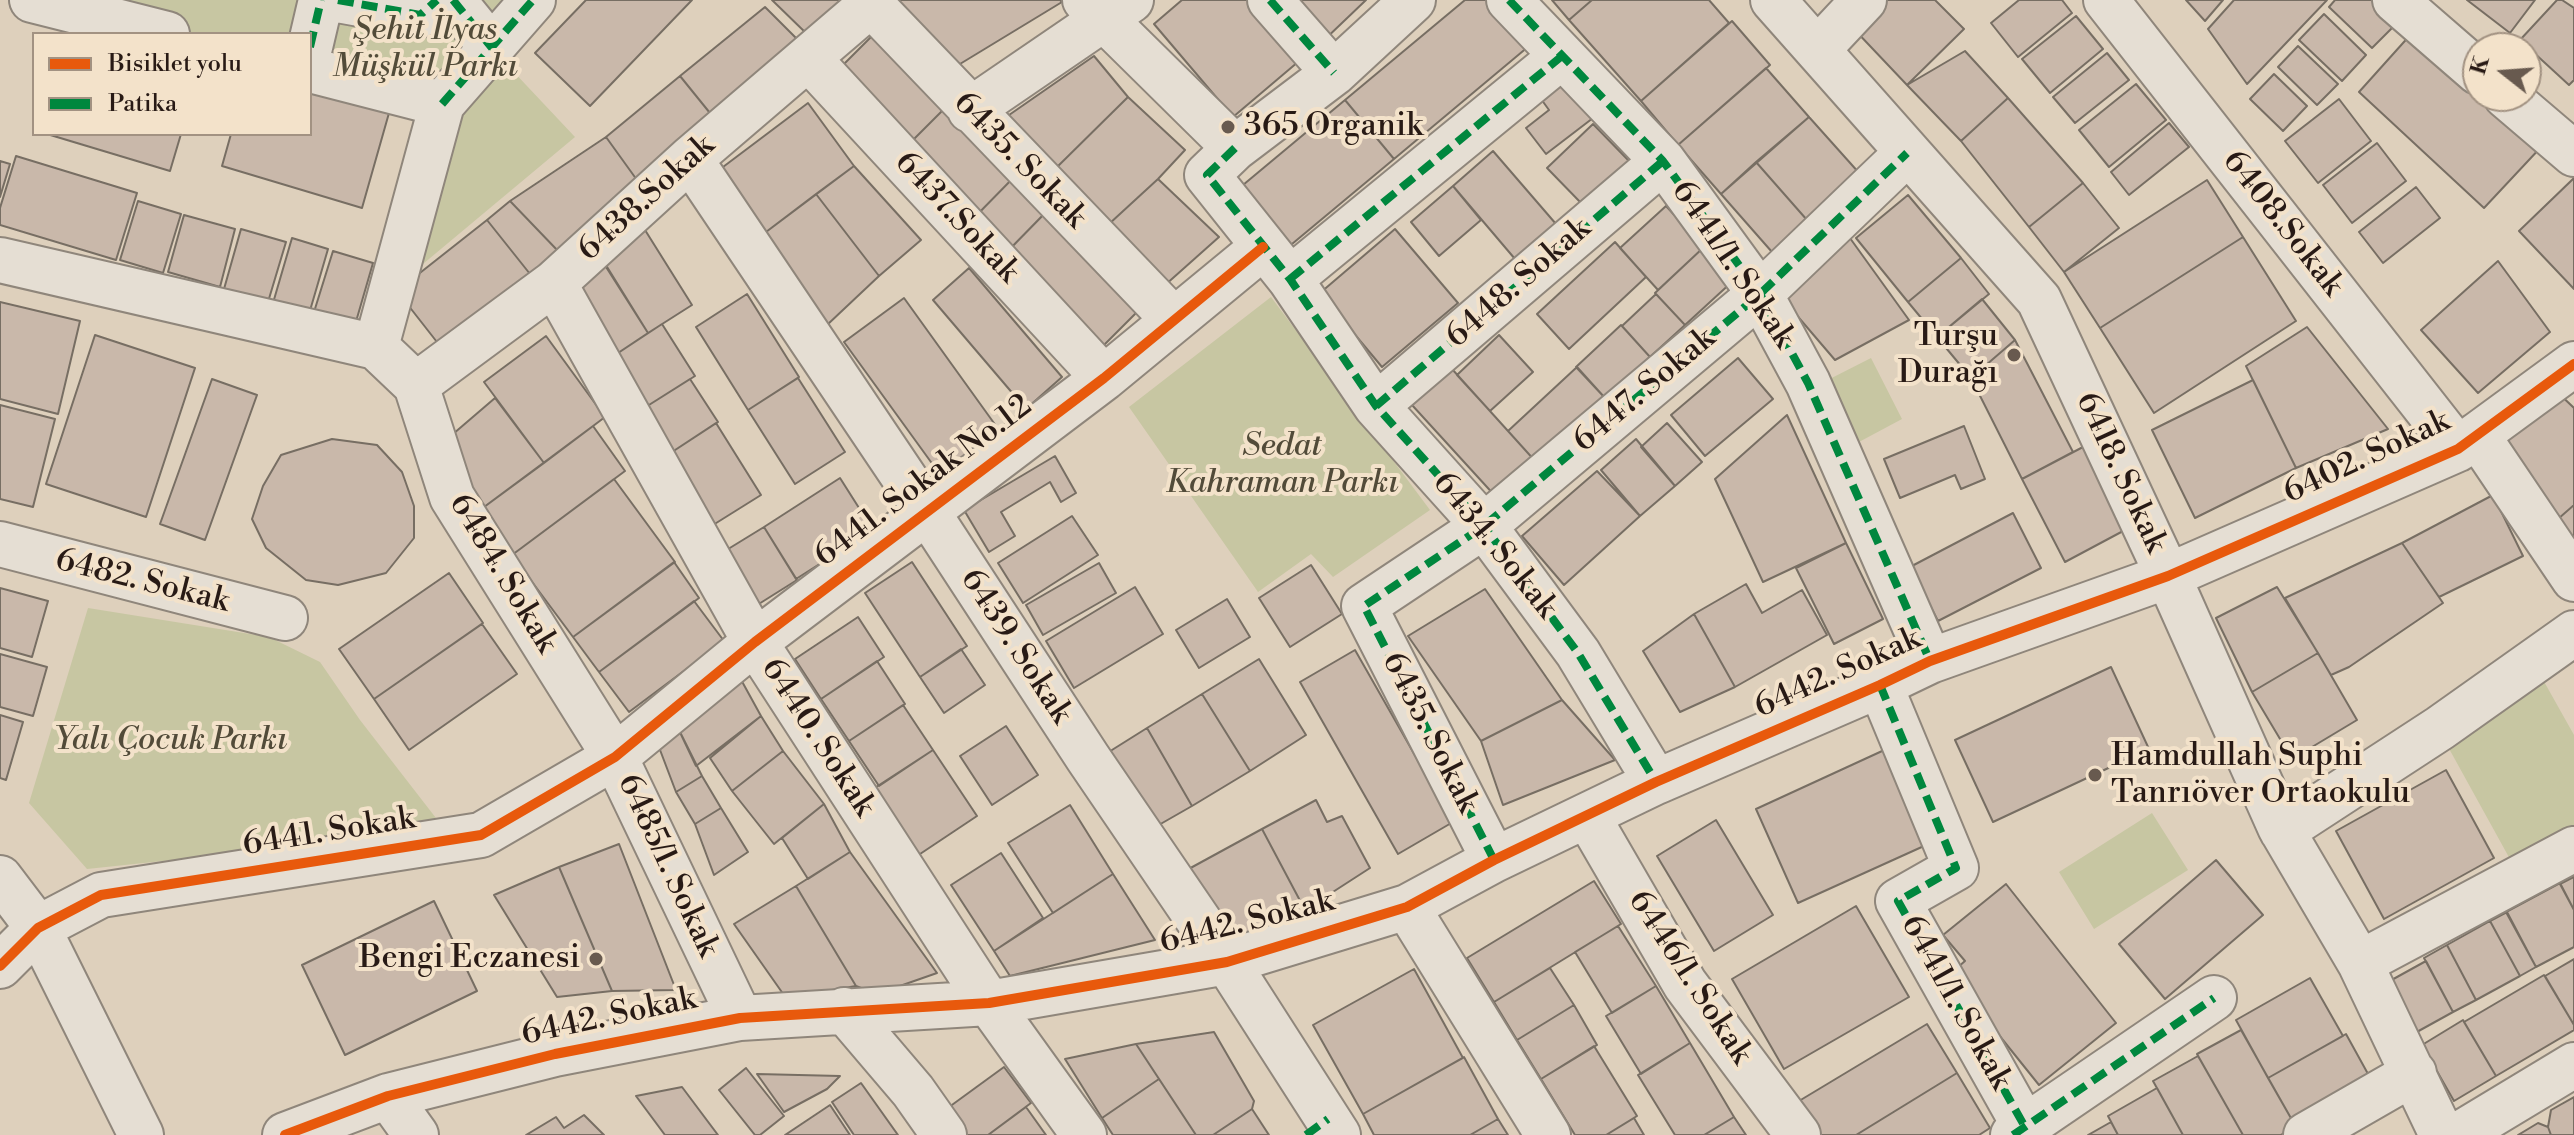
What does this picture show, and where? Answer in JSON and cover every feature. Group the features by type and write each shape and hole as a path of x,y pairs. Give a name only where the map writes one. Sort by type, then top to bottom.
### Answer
{"street":[{"path":"32,0 159,32"},
{"path":"312,38 321,0"},
{"path":"338,0 420,15 437,0"},
{"path":"453,0 492,48"},
{"path":"0,260 376,347 442,104 533,0"},
{"path":"1270,0 1334,73"},
{"path":"970,110 1107,6 1235,148 1334,73 1413,0"},
{"name":"6441/1. Sokak","path":"1509,0 1663,161 1760,294 1808,383 1930,661"},
{"name":"6418. Sokak","path":"1773,0 1819,48 1907,153 2039,300 2168,576 2282,831 2360,963 2442,1135"},
{"path":"1819,48 1864,0"},
{"name":"6408.Sokak","path":"2106,0 2468,442 2574,579"},
{"path":"2395,0 2462,58"},
{"name":"6438.Sokak","path":"416,385 554,283 869,2"},
{"name":"6435. Sokak","path":"869,2 1174,320"},
{"name":"6441. Sokak No.12","path":"615,757 755,642 1104,378 1174,320 1277,263 1562,56"},
{"name":"6437.Sokak","path":"808,58 1104,378"},
{"path":"312,71 442,104"},
{"path":"2527,112 2571,146"},
{"name":"6434. Sokak","path":"1235,148 1207,175 1277,263 1376,406 1484,526 1578,653 1656,782"},
{"name":"6447. Sokak","path":"1364,606 1484,526 1760,294 1907,153"},
{"name":"6439. Sokak","path":"690,159 1227,962 1324,1130"},
{"name":"6448. Sokak","path":"1376,406 1663,161"},
{"name":"6440. Sokak","path":"554,283 755,642 989,1003 1084,1135"},
{"name":"6484. Sokak","path":"376,347 416,385 452,497 615,757"},
{"name":"6402. Sokak","path":"2168,576 2468,442 2574,364"},
{"name":"6482. Sokak","path":"0,544 285,618"},
{"name":"6442. Sokak","path":"285,1135 388,1096 555,1054 740,1018 989,1003 1227,962 1407,907 1494,860 1656,782 1930,661 2168,576"},
{"name":"6435. Sokak","path":"1364,606 1494,860"},
{"path":"2282,831 2453,719 2574,633"},
{"name":"6441/1. Sokak","path":"1880,685 1956,868 1898,901 2019,1131"},
{"name":"6441. Sokak","path":"0,966 38,928 101,895 481,835 615,757"},
{"name":"6485/1. Sokak","path":"615,757 740,1018"},
{"name":"6446/1. Sokak","path":"1588,817 1685,984 1798,1135"},
{"path":"2360,963 2574,849"},
{"path":"0,878 38,928 141,1135"},
{"path":"1407,907 1548,1135"},
{"path":"2019,1131 2214,998"},
{"path":"844,1010 913,1091 944,1135"},
{"path":"2458,1135 2574,1065"},
{"path":"2306,1135 2414,1073"},
{"path":"388,1096 416,1135"}],"green space":[{"name":"Şehit İlyas Müşkül Parkı","path":"32,0 533,0 442,104 312,71 312,32 159,32"},
{"path":"495,52 575,137 405,279 449,106"},
{"name":"Sedat Kahraman Parkı","path":"1271,297 1430,510 1333,577 1311,554 1258,592 1129,407"},
{"path":"1871,358 1902,419 1844,450 1812,388"},
{"name":"Yalı Çocuk Parkı","path":"88,608 269,637 320,662 360,720 446,831 87,869 29,803"},
{"path":"2542,678 2574,735 2574,844 2516,870 2447,745"},
{"path":"2152,813 2188,870 2094,929 2059,872"}],"building":[{"path":"586,0 692,0 590,106 535,53"},
{"path":"772,0 843,0 808,35"},
{"path":"888,0 1060,0 1062,2 955,67"},
{"path":"1182,0 1257,0 1305,56 1233,117 1154,24"},
{"path":"1284,0 1366,0 1320,44"},
{"path":"1465,0 1491,0 1529,46 1394,159 1345,100"},
{"path":"1552,0 1592,0 1569,20"},
{"path":"1592,0 1709,0 1729,23 1641,101 1569,20"},
{"path":"1879,0 1935,0 1964,29 1907,85 1852,27"},
{"path":"2019,0 2062,0 2072,13 2018,57 1991,23"},
{"path":"2186,0 2223,0 2205,21"},
{"path":"2234,0 2327,0 2247,84 2208,29"},
{"path":"2335,0 2372,0 2399,21 2372,48 2329,7"},
{"path":"2467,0 2535,0 2509,32"},
{"path":"2557,0 2574,8 2574,80 2569,85 2542,60 2542,32 2527,32"},
{"path":"765,7 804,46 714,118 680,76"},
{"path":"2324,14 2366,55 2342,81 2299,40"},
{"path":"2076,16 2103,49 2050,93 2022,59"},
{"path":"1732,21 1770,65 1678,145 1641,101"},
{"path":"2412,33 2462,76 2462,112 2503,112 2542,146 2484,208 2359,92"},
{"path":"874,34 946,107 909,144 837,71"},
{"path":"2298,46 2338,84 2317,105 2278,67"},
{"path":"1965,51 2008,98 1961,141 1907,85"},
{"path":"2107,53 2129,80 2075,123 2053,97"},
{"path":"1094,56 1128,97 1052,172 999,122"},
{"path":"1766,68 1809,117 1721,194 1678,145"},
{"path":"2274,74 2307,106 2283,131 2250,99"},
{"path":"1559,75 1593,118 1546,154 1526,128 1549,110 1536,92"},
{"path":"680,76 714,118 642,187 606,137"},
{"path":"2136,84 2166,120 2109,167 2079,130"},
{"path":"312,91 389,113 362,208 222,166 230,136 312,136"},
{"path":"1128,97 1185,150 1109,224 1052,172"},
{"path":"2008,98 2083,183 2029,227 1961,141"},
{"path":"2339,99 2371,141 2318,183 2285,141"},
{"path":"1345,100 1394,159 1286,249 1237,190"},
{"path":"808,103 854,166 766,232 719,170"},
{"path":"949,104 1018,173 969,223 909,144"},
{"path":"1809,117 1860,174 1807,220 1756,162"},
{"path":"2169,123 2189,147 2129,195 2111,172"},
{"path":"1593,124 1629,161 1583,205 1547,168"},
{"path":"54,136 180,136 170,171"},
{"path":"606,137 642,187 559,252 510,201"},
{"path":"2377,143 2406,181 2352,223 2323,185"},
{"path":"1493,151 1556,224 1515,259 1453,186"},
{"path":"16,156 137,193 116,260 0,225 0,208"},
{"path":"0,161 10,164 0,197"},
{"path":"1756,162 1807,220 1772,252 1721,194"},
{"path":"854,166 921,240 879,276 816,194"},
{"path":"1018,173 1051,207 1003,256 969,223"},
{"path":"2574,178 2574,289 2519,231"},
{"path":"1158,179 1219,237 1164,286 1109,224"},
{"path":"2207,180 2243,237 2100,328 2064,272"},
{"path":"2083,183 2119,228 2064,272 2029,227"},
{"path":"1453,186 1481,220 1439,256 1411,222"},
{"path":"2416,187 2440,218 2383,263 2359,232"},
{"path":"816,194 879,276 827,325 766,232"},
{"path":"1908,195 1961,258 1908,302 1856,238"},
{"path":"138,201 181,214 163,273 120,260"},
{"path":"510,201 559,252 534,279 487,220"},
{"path":"1666,206 1704,247 1658,290 1620,248"},
{"path":"1045,213 1141,308 1098,351 1003,256"},
{"path":"184,215 235,229 220,287 168,272"},
{"path":"487,220 534,279 444,351 397,291"},
{"path":"1842,227 1909,320 1835,360 1776,291"},
{"path":"241,229 286,242 268,302 224,289"},
{"path":"1395,229 1458,303 1382,367 1320,293"},
{"path":"645,230 692,305 648,333 601,259"},
{"path":"2243,237 2296,321 2154,413 2100,328"},
{"path":"292,238 328,249 309,314 273,303"},
{"path":"1615,242 1646,277 1569,349 1537,314"},
{"path":"1704,247 1734,280 1685,325 1655,293"},
{"path":"333,251 373,263 355,325 314,312"},
{"path":"1961,258 1989,294 1937,337 1908,302"},
{"path":"2498,261 2550,332 2478,393 2421,330"},
{"path":"604,262 648,333 609,359 564,288"},
{"path":"969,268 1062,377 1026,409 933,300"},
{"path":"747,294 799,377 748,410 696,327"},
{"path":"1656,294 1685,325 1650,357 1622,326"},
{"path":"904,298 1004,437 944,480 844,342"},
{"path":"1982,299 2015,340 1971,378 1937,337"},
{"path":"0,302 80,321 58,414 0,399"},
{"path":"662,324 695,376 641,410 609,359"},
{"path":"1621,325 1650,357 1605,398 1576,367"},
{"path":"2307,327 2388,429 2296,468 2246,366"},
{"path":"95,335 195,368 146,517 46,484"},
{"path":"1499,335 1533,372 1490,411 1457,375"},
{"path":"546,336 605,417 544,463 484,382"},
{"path":"2015,340 2073,452 2022,479 1971,378"},
{"path":"1738,358 1773,399 1705,456 1671,415"},
{"path":"1577,367 1605,398 1536,462 1508,431"},
{"path":"1452,369 1536,462 1497,498 1412,405"},
{"path":"798,378 845,452 795,484 748,410"},
{"path":"212,379 257,395 205,540 160,524"},
{"path":"690,379 718,422 669,454 641,410"},
{"path":"2253,380 2296,468 2195,518 2152,430"},
{"path":"2554,389 2574,408 2574,505 2558,519 2500,444"},
{"path":"495,398 544,463 480,510 446,440"},
{"path":"0,405 55,419 33,507 0,499"},
{"path":"1787,415 1846,543 1763,582 1715,479"},
{"path":"716,423 761,495 713,525 669,454"},
{"path":"1667,423 1702,462 1675,486 1641,447"},
{"path":"593,426 625,471 512,555 480,510"},
{"path":"1964,426 1985,479 1961,489 1955,475 1900,498 1884,459"},
{"path":"332,439 377,445 402,472 414,506 414,538 386,573 338,585 306,580 266,548 252,519 263,486 281,455"},
{"path":"1636,439 1675,486 1640,516 1601,470"},
{"path":"2083,447 2125,530 2065,562 2022,479"},
{"path":"1055,456 1076,493 1061,502 1050,482 1001,512 1015,536 989,552 964,510"},
{"path":"1597,471 1640,516 1564,585 1522,536"},
{"path":"840,478 873,530 796,579 764,527"},
{"path":"614,479 675,562 573,637 512,555"},
{"path":"2493,495 2523,556 2439,597 2402,543"},
{"path":"2574,505 2574,541 2558,519"},
{"path":"2013,513 2041,568 1938,621 1910,567"},
{"path":"1072,516 1098,555 1023,603 998,563"},
{"path":"764,527 797,580 754,607 720,554"},
{"path":"1846,543 1883,619 1834,644 1796,568"},
{"path":"2402,543 2443,603 2349,667 2331,675 2285,598"},
{"path":"674,562 699,598 599,672 573,637"},
{"path":"912,562 967,646 920,677 865,593"},
{"path":"1099,563 1116,593 1043,635 1026,605"},
{"path":"1311,565 1342,614 1290,647 1259,598"},
{"path":"449,573 483,623 374,699 339,649"},
{"path":"1746,584 1762,613 1802,590 1827,635 1735,687 1694,614"},
{"path":"1135,587 1163,634 1074,688 1046,641"},
{"path":"2277,587 2318,653 2252,692 2216,618"},
{"path":"0,588 48,601 32,657 0,648"},
{"path":"1485,589 1562,700 1481,741 1408,636"},
{"path":"1227,599 1250,637 1199,668 1176,630"},
{"path":"694,601 724,641 629,712 599,672"},
{"path":"1694,614 1735,687 1680,712 1643,651"},
{"path":"858,617 884,657 821,699 795,659"},
{"path":"482,624 517,674 409,750 374,699"},
{"path":"961,649 985,685 944,713 920,677"},
{"path":"1355,650 1453,822 1398,854 1300,682"},
{"path":"2318,653 2357,720 2292,759 2252,692"},
{"path":"0,654 47,667 33,716 0,707"},
{"path":"1259,659 1306,735 1250,771 1202,694"},
{"path":"877,661 905,704 849,741 821,699"},
{"path":"2111,667 2149,749 1993,822 1955,740"},
{"path":"739,676 761,716 696,766 677,726"},
{"path":"1202,694 1250,771 1192,806 1147,728"},
{"path":"1562,700 1615,760 1503,805 1481,741"},
{"path":"903,705 933,750 879,786 849,741"},
{"path":"0,715 23,722 6,780 0,778"},
{"path":"761,716 783,751 732,791 710,758"},
{"path":"677,726 702,776 676,792 657,742"},
{"path":"1006,726 1038,775 992,805 960,756"},
{"path":"1147,728 1192,806 1143,834 1096,760"},
{"path":"1893,746 1935,841 1798,903 1756,809"},
{"path":"933,750 977,816 914,858 870,791"},
{"path":"783,751 824,804 774,844 732,791"},
{"path":"2446,770 2494,858 2384,919 2336,831"},
{"path":"702,776 721,808 695,824 676,792"},
{"path":"1316,800 1327,822 1342,816 1370,868 1305,910 1262,829"},
{"path":"824,804 850,852 808,879 782,838"},
{"path":"1070,805 1113,874 1053,913 1008,843"},
{"path":"721,808 748,852 714,875 695,824"},
{"path":"1716,820 1773,915 1714,951 1657,856"},
{"path":"1262,829 1305,910 1230,946 1185,871"},
{"path":"619,844 676,990 612,991 559,867"},
{"path":"850,852 937,973 877,994 856,986 796,886"},
{"path":"1001,853 1043,918 994,951 951,885"},
{"name":"Hamdullah Suphi Tanrıöver Ortaokulu","path":"2216,860 2263,915 2165,999 2119,944"},
{"path":"559,867 612,991 557,997 494,895"},
{"path":"1113,874 1155,940 1010,976 994,951"},
{"path":"2574,877 2574,910 2560,884"},
{"path":"1594,881 1621,924 1494,1002 1467,958"},
{"path":"2560,883 2574,910 2574,947 2536,967 2506,912"},
{"path":"2006,884 2116,1023 2039,1085 1950,974 1965,961 1943,935"},
{"path":"796,886 856,986 786,998 734,924"},
{"path":"434,901 477,991 345,1055 302,965"},
{"path":"1856,906 1909,997 1784,1069 1732,979"},
{"path":"2507,912 2536,967 2520,976 2490,921"},
{"path":"2490,921 2520,976 2476,1000 2447,945"},
{"path":"1618,926 1656,986 1612,1013 1575,952"},
{"path":"2447,945 2476,1000 2453,1012 2424,958"},
{"path":"2574,959 2574,1025 2545,976"},
{"path":"2426,961 2453,1012 2415,1033 2388,982"},
{"path":"1550,968 1574,1005 1517,1040 1494,1002"},
{"path":"1414,969 1463,1058 1363,1114 1313,1025"},
{"path":"2544,975 2574,1030 2496,1076 2464,1022"},
{"path":"2310,978 2343,1036 2268,1078 2236,1020"},
{"path":"1656,986 1690,1043 1641,1074 1606,1016"},
{"path":"1574,1005 1597,1045 1541,1079 1517,1040"},
{"path":"2463,1020 2496,1076 2454,1101 2422,1045"},
{"path":"1927,1024 1957,1073 1856,1135 1819,1135 1799,1101"},
{"path":"2241,1030 2296,1127 2281,1135 2243,1135 2197,1054"},
{"path":"1214,1032 1254,1101 1252,1109 1213,1135 1196,1135 1136,1044"},
{"path":"2346,1034 2373,1083 2296,1127 2268,1078"},
{"path":"1690,1043 1734,1117 1704,1135 1675,1135 1638,1075"},
{"path":"1136,1044 1159,1079 1102,1118 1065,1059"},
{"path":"1594,1046 1637,1116 1606,1135 1575,1135 1541,1079"},
{"path":"2198,1056 2243,1135 2183,1135 2153,1081"},
{"path":"1464,1057 1498,1119 1470,1135 1374,1135 1363,1114"},
{"path":"1004,1067 1031,1103 988,1135 963,1135 945,1110"},
{"path":"746,1068 784,1116 760,1135 755,1135 719,1090"},
{"path":"1957,1073 1990,1128 1979,1135 1856,1135"},
{"path":"757,1074 840,1076 827,1089 784,1112"},
{"path":"1159,1079 1196,1135 1113,1135 1102,1118"},
{"path":"861,1083 898,1135 854,1135 832,1102"},
{"path":"682,1087 718,1135 665,1135 636,1096"},
{"path":"2157,1088 2183,1135 2118,1135 2108,1116"},
{"path":"2574,1097 2574,1135 2551,1135 2548,1127 2551,1110"},
{"path":"830,1105 850,1135 785,1135"},
{"path":"1026,1107 1046,1135 988,1135"},
{"path":"1252,1109 1269,1135 1213,1135"},
{"path":"584,1115 604,1135 526,1135 556,1117 564,1128"},
{"path":"1734,1117 1746,1135 1704,1135"},
{"path":"1634,1118 1644,1135 1606,1135"},
{"path":"1498,1119 1508,1135 1470,1135"},
{"path":"2111,1122 2118,1135 2088,1135"},
{"path":"2538,1123 2548,1127 2551,1135 2518,1135"}],"marked path":[{"path":"312,38 321,0"},
{"path":"338,0 420,15 437,0"},
{"path":"453,0 492,48"},
{"path":"442,104 533,0"},
{"path":"1270,0 1334,73"},
{"path":"1509,0 1663,161 1760,294 1808,383 1930,661"},
{"path":"1290,279 1562,56"},
{"path":"1235,148 1207,175 1290,279 1376,406 1484,526 1578,653 1656,782"},
{"path":"1494,860 1364,606 1484,526 1760,294 1907,153"},
{"path":"1376,406 1663,161"},
{"path":"1880,685 1956,868 1898,901 2025,1127"},
{"path":"2013,1135 2214,998"},
{"path":"1306,1135 1328,1119"}],"cycle path":[{"path":"0,966 38,928 101,895 481,835 615,757 755,642 1104,378 1263,247"},
{"path":"285,1135 388,1096 555,1054 740,1018 989,1003 1227,962 1407,907 1494,860 1656,782 1930,661 2168,576 2458,449 2574,364"}],"place":[{"name":"365 Organik","path":"1228,127"},
{"name":"Turşu Durağı","path":"2014,355"},
{"name":"Hamdullah Suphi Tanrıöver Ortaokulu","path":"2095,775"},
{"name":"Bengi Eczanesi","path":"596,959"}]}
